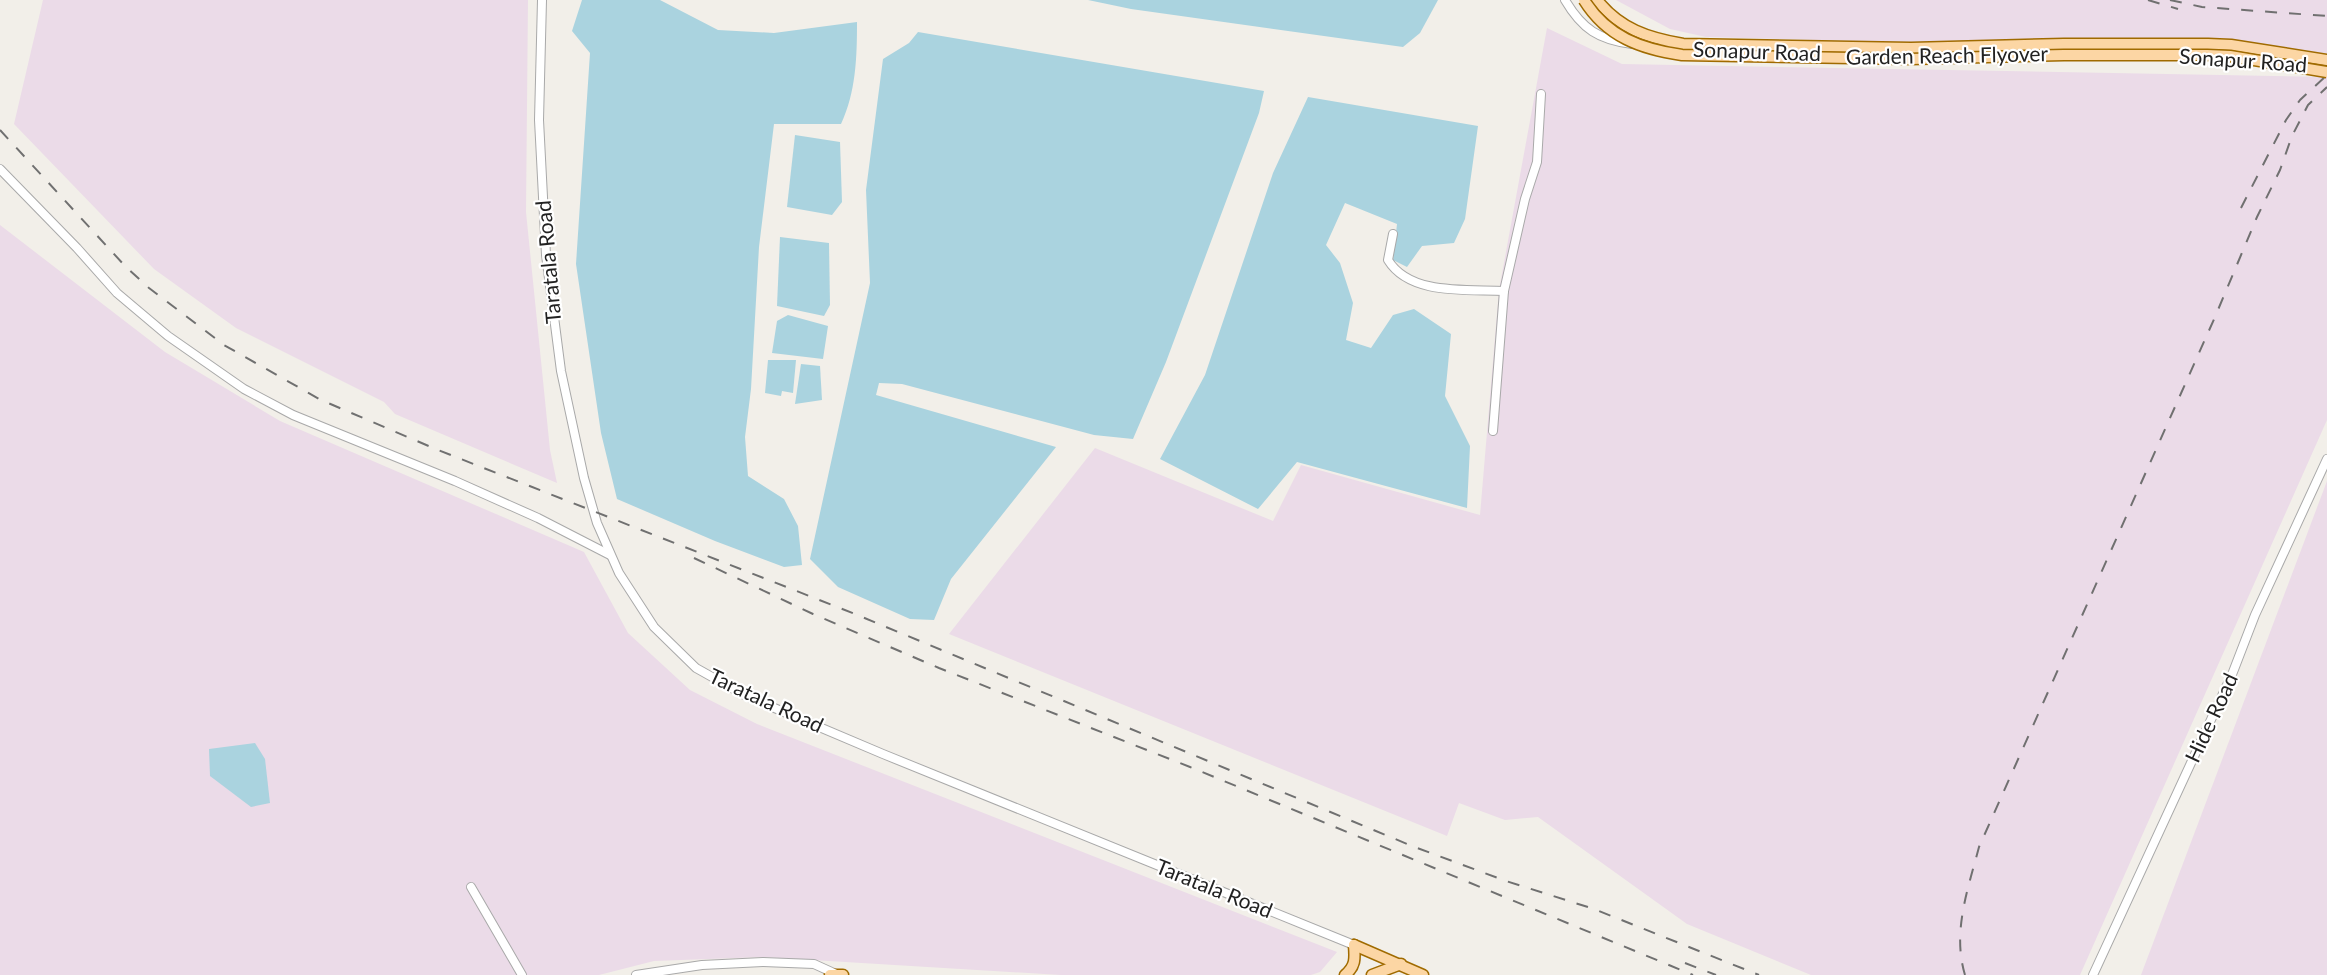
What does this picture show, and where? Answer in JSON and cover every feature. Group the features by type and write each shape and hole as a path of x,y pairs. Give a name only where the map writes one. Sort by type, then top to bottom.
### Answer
{"main road":[{"name":"Garden Reach Flyover","path":"1584,0 1604,24 1623,38 1645,48 1682,55 1911,59 2064,55 2207,55 2327,69"},
{"name":"Garden Reach Flyover","path":"1597,0 1611,16 1629,29 1648,38 1683,44 1911,48 2064,44 2208,44 2231,45 2327,60"},
{"name":"Taratala Road","path":"1354,945 1423,975"},
{"path":"1345,975 1351,970 1355,961 1354,945"},
{"path":"1372,975 1401,964"},
{"path":"830,975 843,975"}],"street":[{"name":"Taratala Road","path":"542,0 539,120 546,255 561,371 592,508 609,555 654,627 681,655 720,683 883,754 1354,945"},
{"name":"Sonapur Road","path":"1565,0 1571,10 1596,35 1614,42 1708,51 1850,56 2088,53 2242,59 2327,69"},
{"path":"1493,431 1504,291 1525,199 1537,162 1541,94"},
{"path":"0,169 117,293 168,336 244,389 293,415 455,481 537,518 609,555"},
{"path":"1393,234 1388,260 1396,269 1421,285 1504,291"},
{"name":"Hide Road","path":"2093,975 2233,672 2255,615 2327,460"},
{"path":"471,887 522,975"},
{"path":"636,975 702,965 788,962 814,964 838,975"}],"shaded area":[{"path":"43,0 528,0 526,212 550,450 557,483 395,414 384,402 236,328 154,269 14,124"},
{"path":"1616,0 2327,0 2327,54 1706,37 1670,29"},
{"path":"1547,28 1622,64 2327,77 2327,420 2080,975 1811,975 1687,924 1538,817 1505,820 1459,803 1447,836 949,634 1095,448 1273,521 1301,465 1480,515 1499,290"},
{"path":"0,225 165,352 280,421 584,552 628,633 690,690 757,724 1337,952 1320,972 1311,975 1061,975 763,957 654,961 599,975 0,975"},
{"path":"2327,481 2327,975 2141,975"}],"water":[{"path":"582,0 660,0 718,30 774,33 857,22 853,87 841,124 774,124 759,247 751,389 745,437 748,476 784,499 798,526 802,565 784,567 715,541 617,499 601,433 576,264 590,53 572,31"},
{"path":"1088,0 1438,0 1420,33 1403,47 1131,9"},
{"path":"918,32 1264,91 1259,113 1166,362 1133,439 1094,435 902,384 879,383 876,395 1056,447 951,579 934,620 910,619 838,587 810,559 870,283 866,190 883,59 909,43"},
{"path":"1308,97 1478,126 1465,219 1454,243 1422,246 1407,267 1393,260 1397,224 1345,203 1326,245 1340,263 1353,303 1346,340 1371,348 1393,315 1414,309 1451,334 1445,396 1470,446 1467,508 1297,462 1258,509 1160,459 1205,375 1273,173"},
{"path":"795,135 840,142 842,202 832,215 787,207"},
{"path":"780,237 829,243 830,305 824,316 777,306"},
{"path":"788,315 828,326 823,359 772,353 777,321"},
{"path":"768,360 796,360 793,393 782,391 781,396 765,393"},
{"path":"801,364 820,366 822,400 795,404"},
{"path":"255,743 265,759 270,803 251,807 210,776 209,749"}],"railway":[{"path":"2148,0 2178,9"},
{"path":"2170,0 2202,7 2327,16"},
{"path":"2241,208 2286,120 2300,100 2327,75"},
{"path":"1965,975 1961,959 1961,927 1966,895 1979,847 2215,317 2257,217 2280,170 2292,136 2308,105 2327,87"},
{"path":"0,130 125,266 149,288 224,345 321,400 438,450 855,614 1412,846 1506,881 1594,909 1759,975"},
{"path":"694,558 813,614 939,668 1190,767 1693,975"},
{"path":"1685,963 1716,975"}]}
